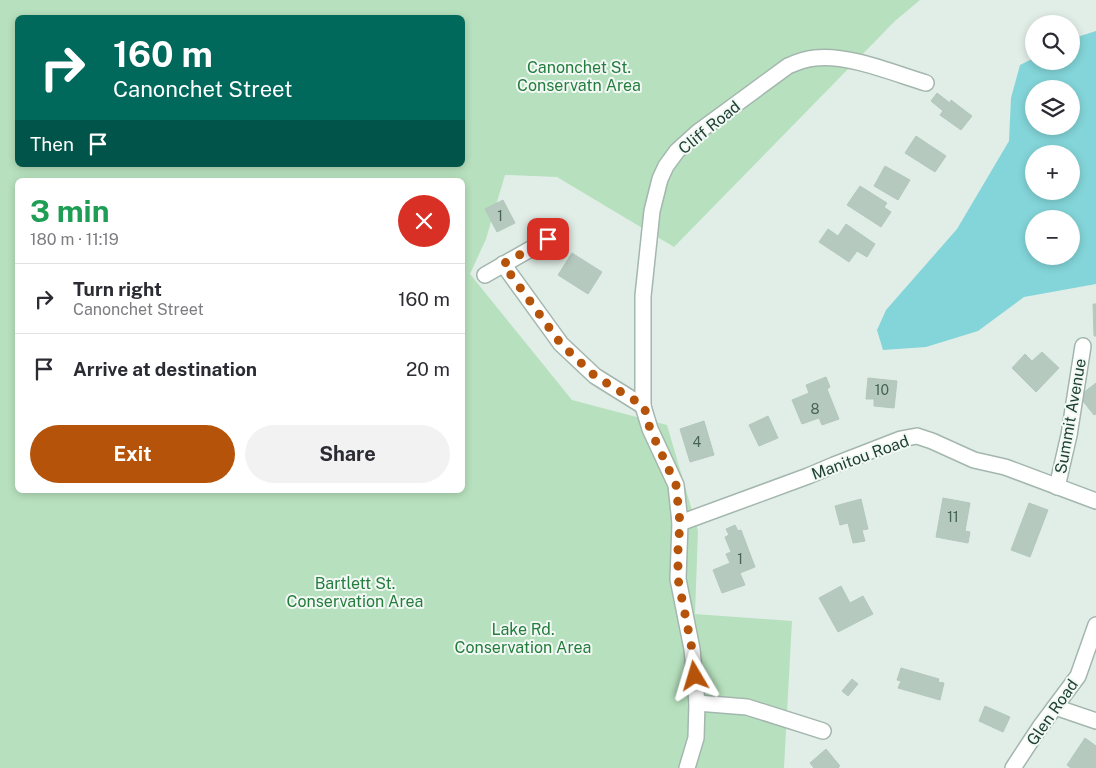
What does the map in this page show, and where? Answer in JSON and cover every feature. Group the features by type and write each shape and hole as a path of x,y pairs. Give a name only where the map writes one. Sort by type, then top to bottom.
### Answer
{"street":[{"name":"Cliff Road","path":"687,768 696,738 697,703 692,649 678,579 680,523 676,485 650,429 644,406 643,296 652,211 660,179 666,166 677,151 698,132 788,66 802,60 838,58 926,82"},
{"path":"485,275 548,239"},
{"path":"503,264 561,344 595,376 644,406"},
{"name":"Summit Avenue","path":"1057,487 1069,435 1083,346"},
{"name":"Manitou Road","path":"680,523 902,439 917,436 974,460 1005,468 1090,499"},
{"path":"1090,499 1096,514"},
{"name":"Glen Road","path":"1013,768 1078,676 1096,625"},
{"path":"697,703 747,707 823,731"},
{"path":"1055,708 1096,721"}],"green space":[{"path":"0,0 920,0 895,21 674,247 557,177 505,175 486,239 470,274 572,400 667,425 698,531 695,614 792,621 784,768 0,768"}],"water":[{"path":"1096,31 1096,284 1024,297 978,331 926,347 883,350 877,330 886,310 957,229 1009,141 1011,98 1020,65 1025,62 1025,70 1080,70 1080,36"}],"building":[{"path":"937,93 950,103 951,100 972,116 961,130 940,115 943,111 931,101"},
{"path":"916,136 946,156 935,172 905,153"},
{"path":"885,166 910,180 898,200 874,186"},
{"path":"860,186 887,203 884,207 891,212 881,227 847,205"},
{"path":"503,200 515,223 497,232 485,209"},
{"path":"846,224 875,244 867,257 857,251 849,262 819,242 828,229 838,236"},
{"path":"572,253 602,272 588,294 558,275"},
{"path":"1093,304 1096,304 1096,336 1094,336"},
{"path":"1042,352 1059,368 1036,392 1012,368 1025,354 1032,361"},
{"path":"826,377 830,387 827,389 839,419 822,425 819,418 802,424 792,400 809,393 806,385"},
{"path":"868,378 897,381 894,408 874,406 874,399 866,399"},
{"path":"1096,383 1096,414 1094,415 1079,396"},
{"path":"768,416 778,438 759,446 749,425"},
{"path":"704,421 714,455 690,462 680,429"},
{"path":"943,498 970,503 965,531 970,532 968,543 936,537"},
{"path":"861,499 868,529 862,530 865,541 853,543 848,523 840,525 835,506"},
{"path":"1029,503 1048,510 1030,557 1011,550"},
{"path":"735,525 738,531 741,530 755,567 740,573 745,585 722,593 713,570 730,563 726,554 731,552 725,537 729,535 726,529"},
{"path":"841,586 850,603 863,596 873,614 838,632 819,598"},
{"path":"901,668 939,679 938,682 944,683 940,700 898,688 901,681 897,680"},
{"path":"852,679 858,684 848,696 842,691"},
{"path":"985,706 1010,717 1003,732 979,721"},
{"path":"1085,738 1096,746 1096,768 1071,768 1067,765"},
{"path":"826,749 840,766 838,768 814,768 810,763"}],"route":[{"path":"548,239 503,264 561,344 595,376 644,406 650,429 676,485 680,523 678,579 692,649 695,676"}],"park label":[{"name":"Canonchet St. Conservatn Area","path":"579,76"},
{"name":"Bartlett St. Conservation Area","path":"355,592"},
{"name":"Lake Rd. Conservation Area","path":"523,638"}]}
